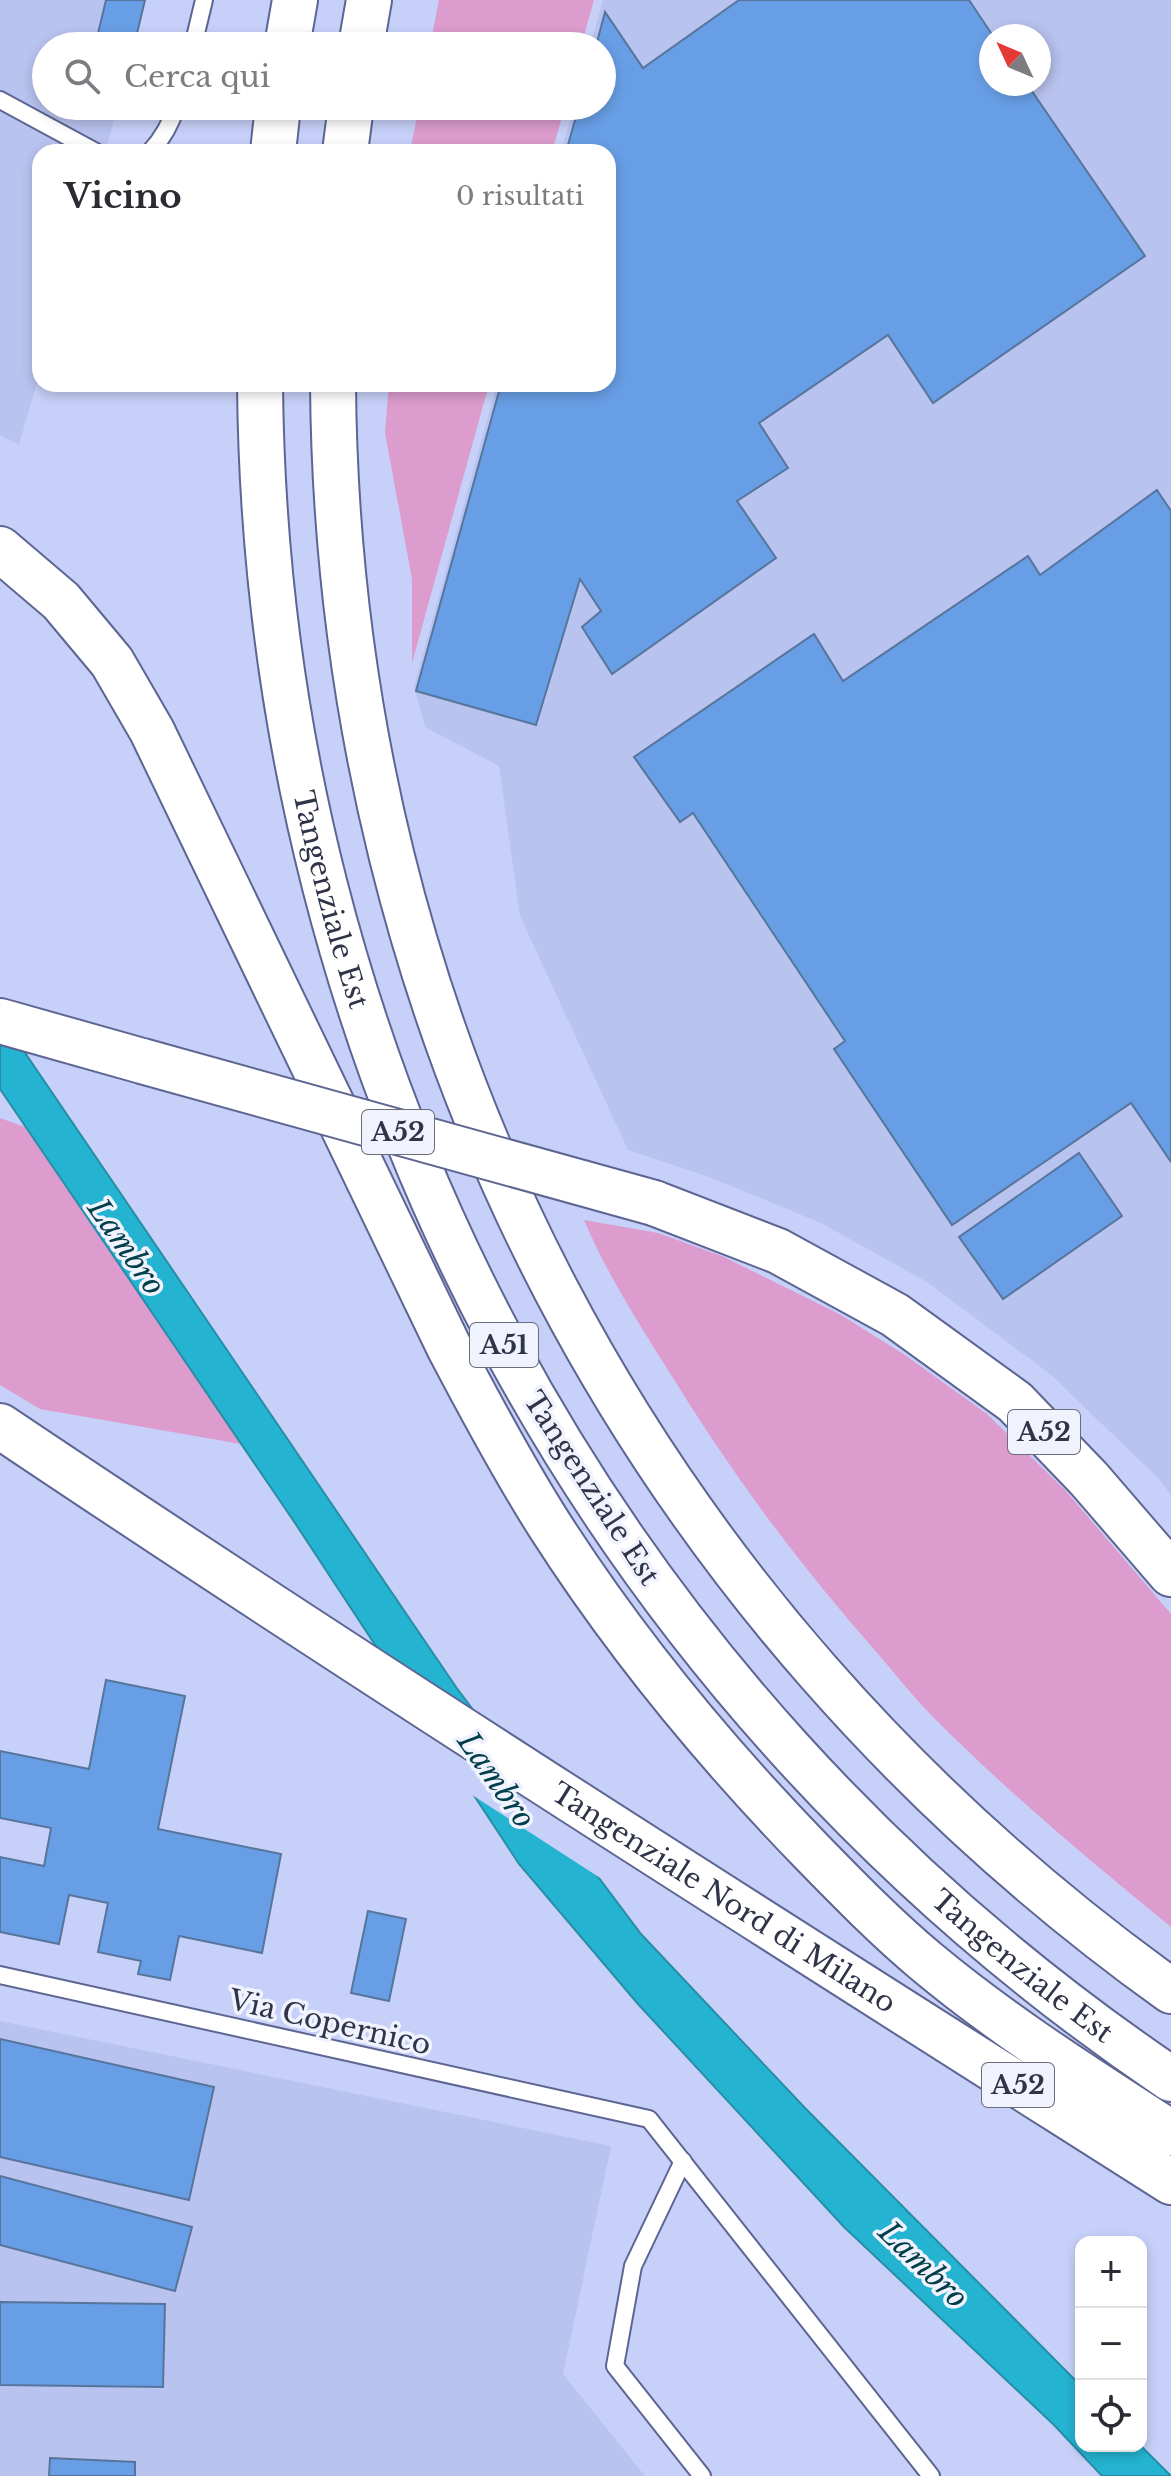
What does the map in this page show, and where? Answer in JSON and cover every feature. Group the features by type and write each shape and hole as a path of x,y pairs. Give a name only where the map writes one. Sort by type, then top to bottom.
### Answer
{"highway":[{"path":"289,32 295,0"},
{"path":"363,32 369,0"},
{"path":"274,144 276,120"},
{"path":"346,144 349,120"},
{"name":"Tangenziale Est","path":"260,392 264,503 277,640 294,749 330,910 362,1015 404,1132 442,1221 509,1356 571,1463 632,1555 716,1665 805,1769 882,1847 963,1921 1081,2016 1171,2079"},
{"name":"A51","path":"333,392 338,525 349,630 365,735 387,839 415,942 462,1080 508,1191 554,1286 605,1379 661,1469 723,1556 823,1680 933,1795 1011,1866 1093,1934 1171,1991"},
{"path":"0,549 61,601 112,662 152,731 449,1347 501,1445 550,1527 654,1673 776,1815 835,1876 926,1961 1006,2025 1171,2133"},
{"name":"A52","path":"0,1021 654,1203 778,1251 895,1315 1015,1402 1089,1479 1171,1574"},
{"name":"Tangenziale Nord di Milano","path":"0,1426 250,1594 659,1859 1171,2182"}],"lane":[{"path":"196,32 204,0"},
{"path":"0,100 32,117"},
{"path":"37,120 81,144"},
{"path":"156,144 172,120"},
{"name":"Via Copernico","path":"0,1975 649,2119 683,2161"},
{"path":"702,2476 615,2366 633,2266 683,2161 931,2476"}],"shaded area":[{"path":"0,0 145,0 137,32 32,32 32,120 114,120 107,144 32,144 34,392 19,445 0,435"},
{"path":"439,0 594,0 585,32 433,32"},
{"path":"603,0 1171,0 1171,1495 1160,1480 1049,1373 927,1282 821,1223 709,1177 628,1150 520,916 499,766 425,727 414,687 495,392 616,392 616,144 563,144 570,120 616,120 616,32 594,32"},
{"path":"416,120 561,120 554,144 412,144"},
{"path":"388,392 487,392 412,663 412,579 385,433"},
{"path":"0,1118 25,1127 241,1444 40,1409 0,1385"},
{"path":"584,1220 658,1233 722,1256 841,1315 905,1355 987,1414 1065,1490 1171,1614 1171,1927 1050,1826 963,1746 920,1704 822,1588 742,1483 693,1410 624,1298"},
{"path":"0,2021 611,2146 563,2374 645,2476 0,2476"}],"water":[{"name":"Lambro","path":"0,1016 456,1687 641,1934 805,2108 1075,2380 1075,2447 844,2227 638,2004 519,1864 295,1523 0,1089"},
{"path":"1079,2452 1147,2452 1171,2476 1102,2476"}],"pier":[{"path":"367,1641 485,1719 608,1883 466,1791"}],"building":[{"path":"106,0 145,0 137,32 98,32"},
{"path":"739,0 969,0 985,24 979,24 979,96 1035,96 1145,256 933,403 888,335 759,423 788,468 737,501 776,558 612,674 582,627 601,611 580,579 536,725 416,691 499,392 616,392 616,144 568,144 575,120 616,120 616,32 600,32 605,12 643,68"},
{"path":"1157,490 1171,511 1171,1162 1131,1103 952,1225 834,1049 845,1041 693,813 680,822 634,757 814,634 843,681 1028,556 1040,575"},
{"path":"1079,1153 1122,1216 1003,1299 959,1237"},
{"path":"106,1680 185,1696 158,1829 281,1854 262,1953 179,1936 170,1980 138,1974 141,1961 98,1952 108,1903 69,1895 59,1944 0,1932 0,1857 44,1866 51,1828 0,1818 0,1751 89,1769"},
{"path":"368,1911 406,1919 389,2001 351,1993"},
{"path":"0,2039 214,2087 189,2200 0,2157"},
{"path":"0,2176 192,2227 175,2291 0,2245"},
{"path":"0,2302 165,2304 163,2387 0,2385"},
{"path":"50,2458 135,2462 135,2476 49,2476"}]}
